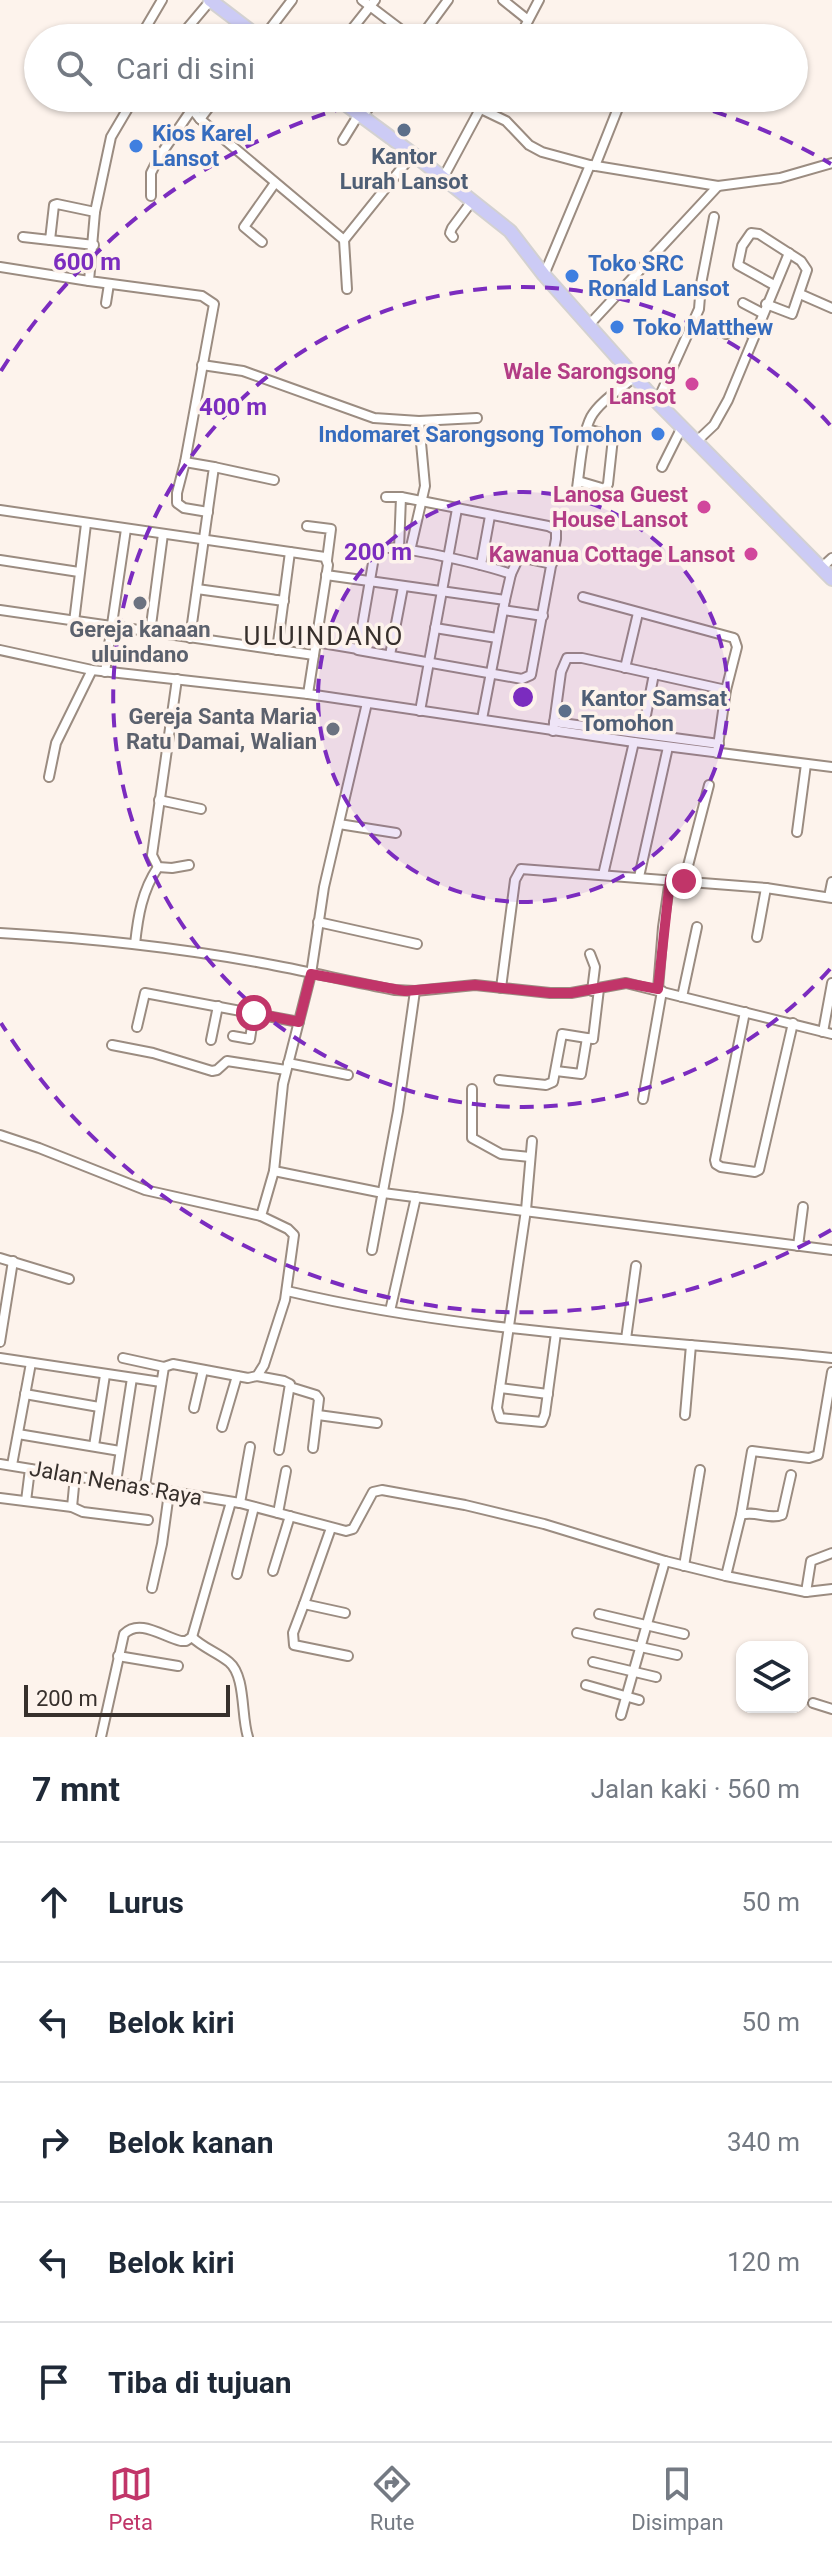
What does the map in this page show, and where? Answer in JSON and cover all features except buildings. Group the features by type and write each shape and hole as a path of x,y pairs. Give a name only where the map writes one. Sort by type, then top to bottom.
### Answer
{"highway":[{"path":"210,0 243,24"},
{"path":"356,112 510,231 544,275 657,402 832,579"}],"street":[{"path":"148,24 162,0"},
{"path":"190,24 210,0"},
{"path":"273,24 292,0"},
{"path":"430,24 448,0"},
{"path":"503,0 528,20"},
{"path":"526,24 539,0"},
{"path":"354,24 369,2 395,24"},
{"path":"89,281 95,212 113,133 126,112"},
{"path":"151,196 151,176 155,165 190,112"},
{"path":"194,112 344,240"},
{"path":"200,119 205,112"},
{"path":"343,140 364,112"},
{"path":"443,178 479,112"},
{"path":"487,112 506,121 529,145 542,152 592,165 718,186 780,178 832,163"},
{"path":"544,275 616,112"},
{"path":"347,289 344,240 413,154"},
{"path":"262,242 244,225 275,183"},
{"path":"588,326 718,186"},
{"path":"453,237 450,233 452,228 472,201"},
{"path":"50,240 55,204 95,212"},
{"path":"657,402 699,309 714,217"},
{"path":"743,303 790,314 807,270 801,261 789,253 756,232 751,233 742,246 739,267 774,285"},
{"path":"23,237 94,245"},
{"path":"697,441 721,413 789,253"},
{"path":"0,267 202,296 212,301 214,314 177,493 177,503 184,508 208,512"},
{"path":"106,303 109,284"},
{"path":"800,294 832,308"},
{"path":"726,334 733,324 753,335"},
{"path":"202,365 243,371 374,418 419,421 477,418"},
{"path":"576,494 587,429 596,410 634,377"},
{"path":"410,551 425,486 419,421"},
{"path":"662,467 682,427"},
{"path":"578,481 605,489 608,484 613,438 587,429"},
{"path":"185,462 274,480"},
{"path":"190,638 214,467"},
{"path":"316,642 529,678 552,564 557,533 554,528 421,500 386,497"},
{"path":"399,549 401,497"},
{"path":"420,711 457,509"},
{"path":"0,510 322,556 327,560"},
{"path":"481,565 490,516"},
{"path":"74,622 86,524"},
{"path":"307,526 331,529 308,694"},
{"path":"105,672 126,529"},
{"path":"150,633 163,534"},
{"path":"358,649 378,549 385,547 410,551 511,574"},
{"path":"277,650 290,552"},
{"path":"482,719 511,574 519,557 552,564"},
{"path":"821,568 832,558"},
{"path":"0,560 79,572"},
{"path":"326,575 441,593 543,616"},
{"path":"390,655 403,587"},
{"path":"197,589 284,601"},
{"path":"583,597 734,638 737,647 726,690 718,748"},
{"path":"0,610 314,655"},
{"path":"625,668 638,613"},
{"path":"435,628 497,638"},
{"path":"0,650 105,672 554,726 832,767"},
{"path":"554,726 562,665 567,658 582,658 726,690"},
{"path":"49,777 56,743 92,670"},
{"path":"646,715 654,674"},
{"path":"158,867 152,855 177,679"},
{"path":"261,1216 274,1171 287,1067 311,974 318,922 367,703"},
{"path":"554,726 668,747 718,748"},
{"path":"603,875 634,742"},
{"path":"639,877 668,747"},
{"path":"797,832 806,764"},
{"path":"684,881 709,785"},
{"path":"159,800 201,809"},
{"path":"339,824 396,833"},
{"path":"158,867 189,865"},
{"path":"135,944 138,913 158,867"},
{"path":"501,988 515,880 518,871 527,868 766,888 830,898 832,882"},
{"path":"643,1099 660,990 670,879"},
{"path":"757,937 766,888"},
{"path":"318,922 417,944"},
{"path":"682,997 697,927"},
{"path":"0,933 82,937 135,944 263,963 395,990 415,991 462,985 550,993 596,990 626,983 828,1033 832,983"},
{"path":"499,1080 546,1085 553,1082 562,1034 593,1039 596,990 595,967 590,954"},
{"path":"372,1250 398,1111 415,991"},
{"path":"137,1027 145,993 299,1022"},
{"path":"211,1040 218,1006"},
{"path":"745,1012 715,1160 721,1167 759,1170 793,1023"},
{"path":"233,1036 250,1039 254,1013"},
{"path":"556,1071 581,1074 587,1038"},
{"path":"112,1045 153,1053 212,1071 227,1061 348,1075"},
{"path":"472,1089 472,1138 506,1155 530,1157"},
{"path":"0,1135 145,1190 261,1216 288,1229 294,1235 287,1291 264,1365 257,1376"},
{"path":"532,1141 526,1210 497,1412 500,1418 539,1424 544,1419 556,1333"},
{"path":"274,1171 383,1193 832,1250"},
{"path":"390,1311 416,1197"},
{"path":"798,1246 803,1207"},
{"path":"0,1258 69,1279"},
{"path":"0,1342 13,1261"},
{"path":"626,1339 636,1266"},
{"path":"287,1291 334,1302 508,1328 832,1358"},
{"path":"685,1415 691,1345"},
{"path":"0,1358 161,1382"},
{"path":"123,1358 164,1367 173,1364 248,1378 257,1376 284,1381 290,1387 318,1396 313,1448"},
{"path":"12,1465 31,1363"},
{"path":"145,1486 164,1367"},
{"path":"194,1408 203,1370"},
{"path":"726,1576 752,1451 809,1458 818,1455 832,1372"},
{"path":"94,1446 105,1375"},
{"path":"222,1427 237,1376"},
{"path":"116,1482 132,1378"},
{"path":"279,1450 290,1387"},
{"path":"500,1388 548,1394"},
{"path":"25,1394 99,1407"},
{"path":"318,1415 377,1423"},
{"path":"18,1434 120,1451"},
{"path":"101,1737 124,1634 133,1628 146,1628 181,1641 192,1637 236,1502 250,1447"},
{"name":"Jalan Nenas Raya","path":"0,1464 236,1502 331,1528"},
{"path":"26,1501 30,1469"},
{"path":"684,1566 700,1470"},
{"path":"278,1513 286,1471"},
{"path":"741,1515 782,1515 791,1475"},
{"path":"72,1507 75,1476"},
{"path":"348,1656 294,1645 293,1633 331,1528 353,1529 373,1492 382,1490 544,1524 726,1576 806,1592 832,1589"},
{"path":"152,1588 169,1493"},
{"path":"0,1498 148,1520"},
{"path":"237,1574 254,1507"},
{"path":"273,1571 290,1516"},
{"path":"806,1592 811,1561 832,1553"},
{"path":"621,1715 665,1561"},
{"path":"304,1604 345,1613"},
{"path":"599,1614 684,1634"},
{"path":"577,1633 677,1655"},
{"path":"192,1637 228,1662 238,1675 248,1737"},
{"path":"118,1656 178,1666"},
{"path":"593,1662 656,1677"},
{"path":"586,1685 639,1700"},
{"path":"813,1703 832,1709"}],"place":[{"name":"Kantor Lurah Lansot","path":"404,130"},
{"name":"Kios Karel Lansot","path":"136,146"},
{"name":"Toko SRC Ronald Lansot","path":"572,276"},
{"name":"Toko Matthew","path":"617,327"},
{"name":"Wale Sarongsong Lansot","path":"692,384"},
{"name":"Indomaret Sarongsong Tomohon","path":"658,434"},
{"name":"Lanosa Guest House Lansot","path":"704,507"},
{"name":"Kawanua Cottage Lansot","path":"751,554"},
{"name":"Gereja kanaan uluindano","path":"140,603"},
{"name":"Kantor Samsat Tomohon","path":"565,711"},
{"name":"Gereja Santa Maria Ratu Damai, Walian","path":"333,729"}],"district":[{"name":"ULUINDANO","path":"324,636"}],"route":[{"path":"254,1013 299,1022 311,974 405,991 475,985 571,993 626,983 658,989 670,879 684,881"}]}
